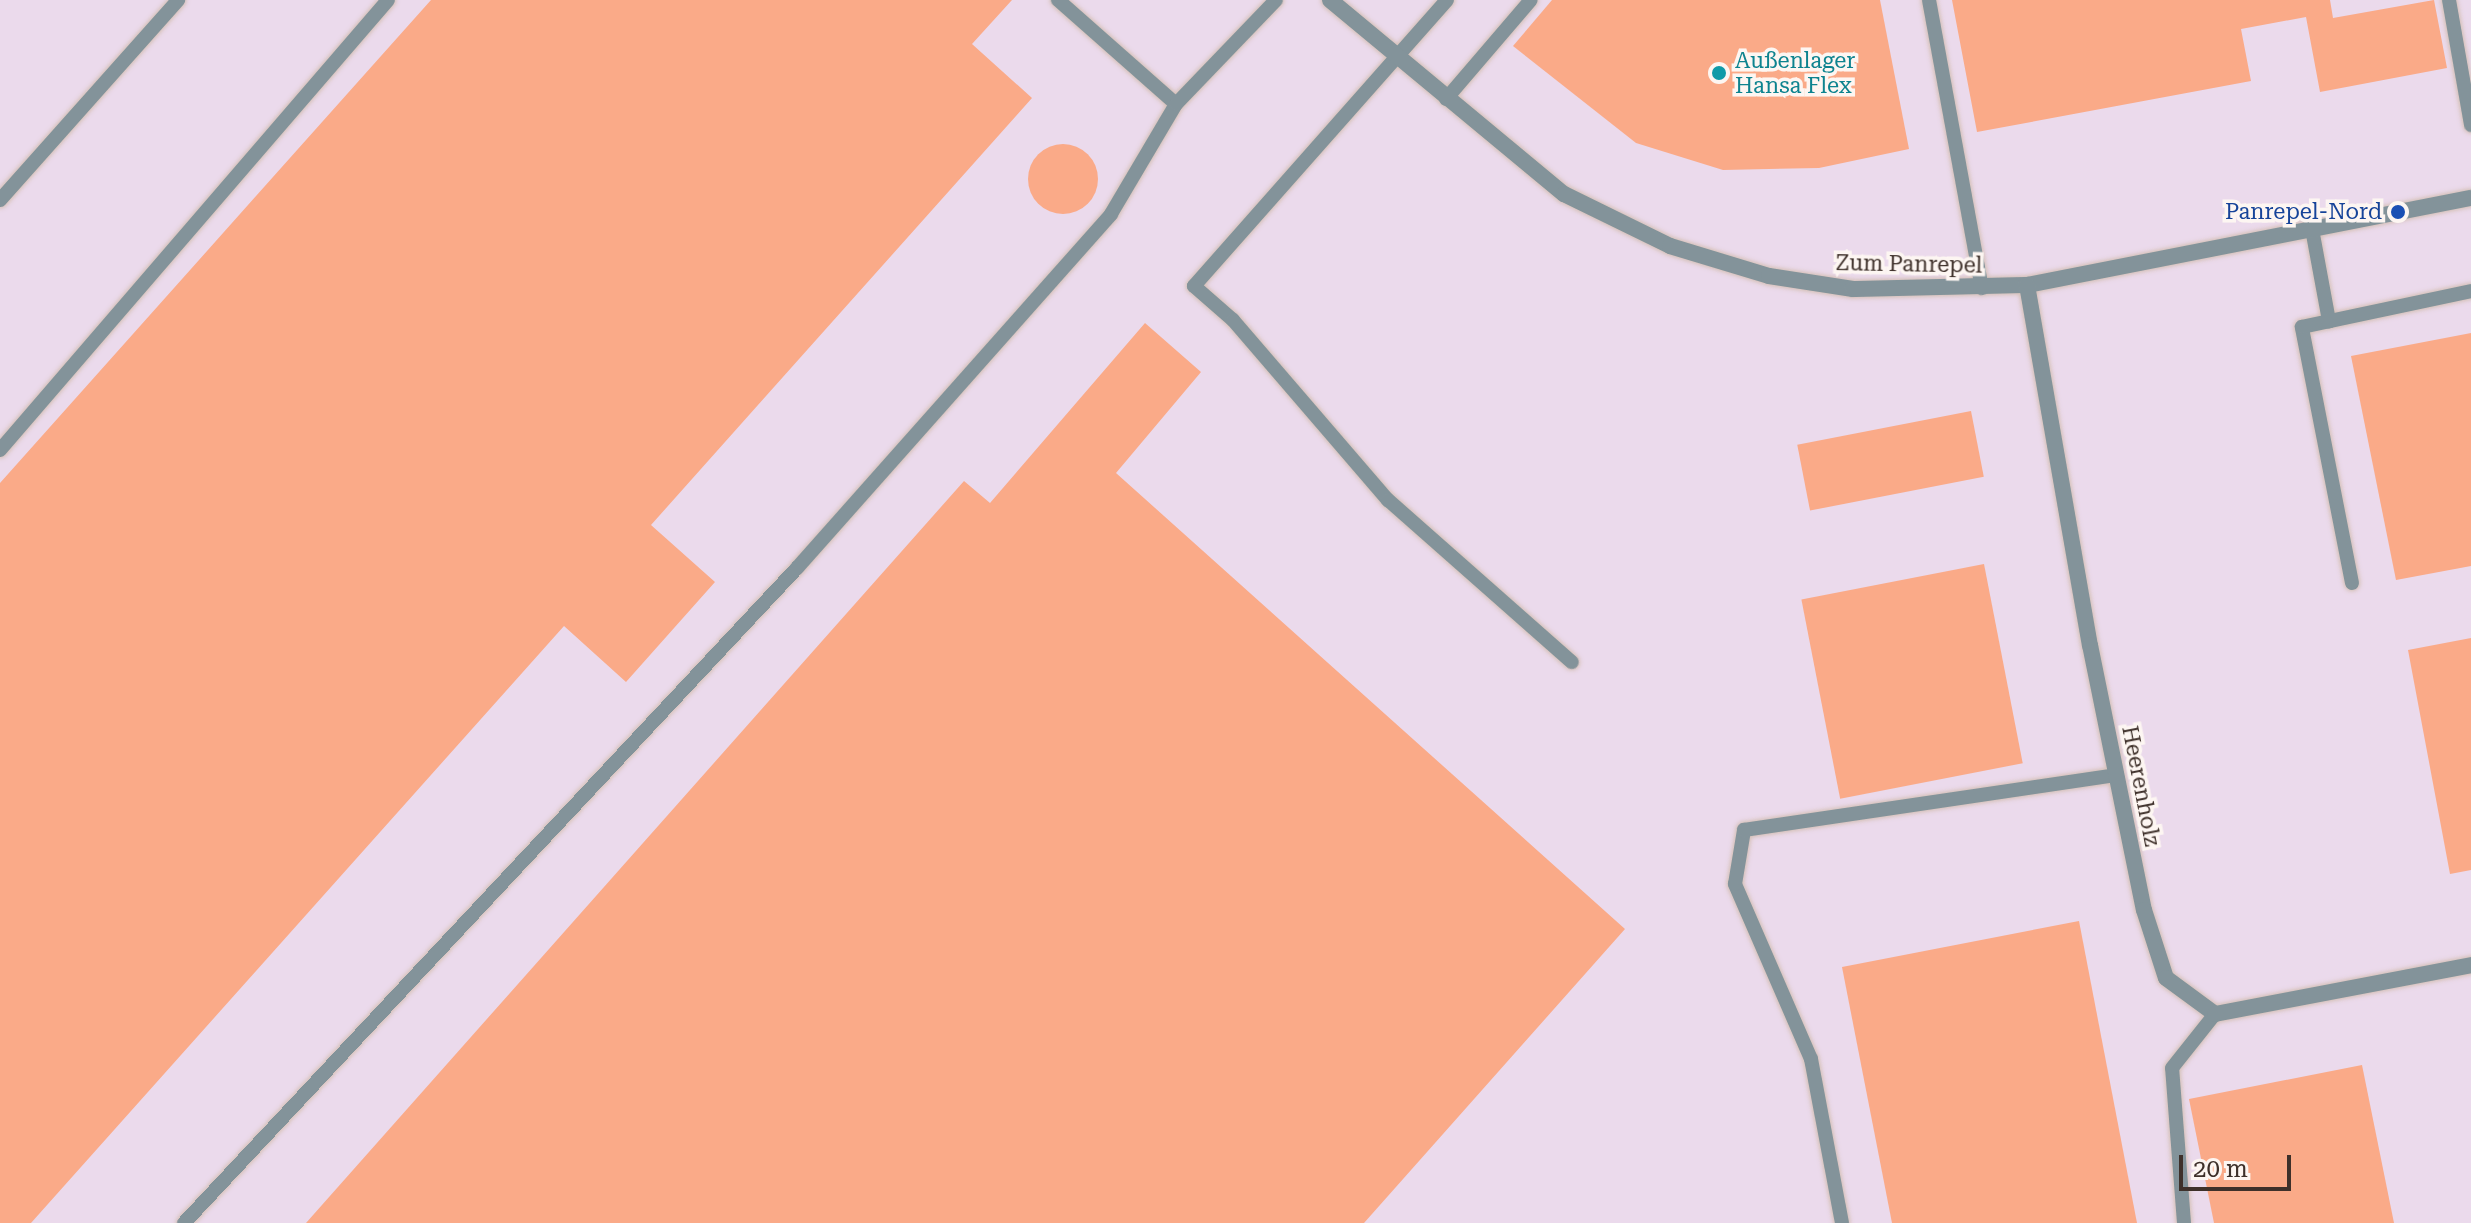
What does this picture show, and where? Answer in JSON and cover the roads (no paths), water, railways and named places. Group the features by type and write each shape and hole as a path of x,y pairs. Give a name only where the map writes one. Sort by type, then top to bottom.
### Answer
{"street":[{"name":"Zum Panrepel","path":"1330,0 1564,194 1670,246 1769,276 1853,289 2027,285 2471,198"},
{"name":"Heerenholz","path":"2027,285 2117,775 2166,978 2215,1014"},
{"path":"2215,1014 2471,965"}],"lane":[{"path":"0,200 178,0"},
{"path":"0,450 388,0"},
{"path":"1058,0 1176,104"},
{"path":"184,1223 797,568 1111,214 1176,104 1276,0"},
{"path":"1447,0 1194,286 1233,320 1388,500 1572,662"},
{"path":"1446,99 1531,0"},
{"path":"1929,0 1982,288"},
{"path":"2449,0 2471,125"},
{"path":"2312,229 2329,321"},
{"path":"2352,583 2302,327 2471,291"},
{"path":"1842,1223 1811,1059 1735,884 1744,830 2117,775"},
{"path":"2184,1223 2172,1068 2215,1014"}],"place":[{"name":"Außenlager Hansa Flex","path":"1719,73"},
{"name":"Panrepel-Nord","path":"2398,212"}]}
